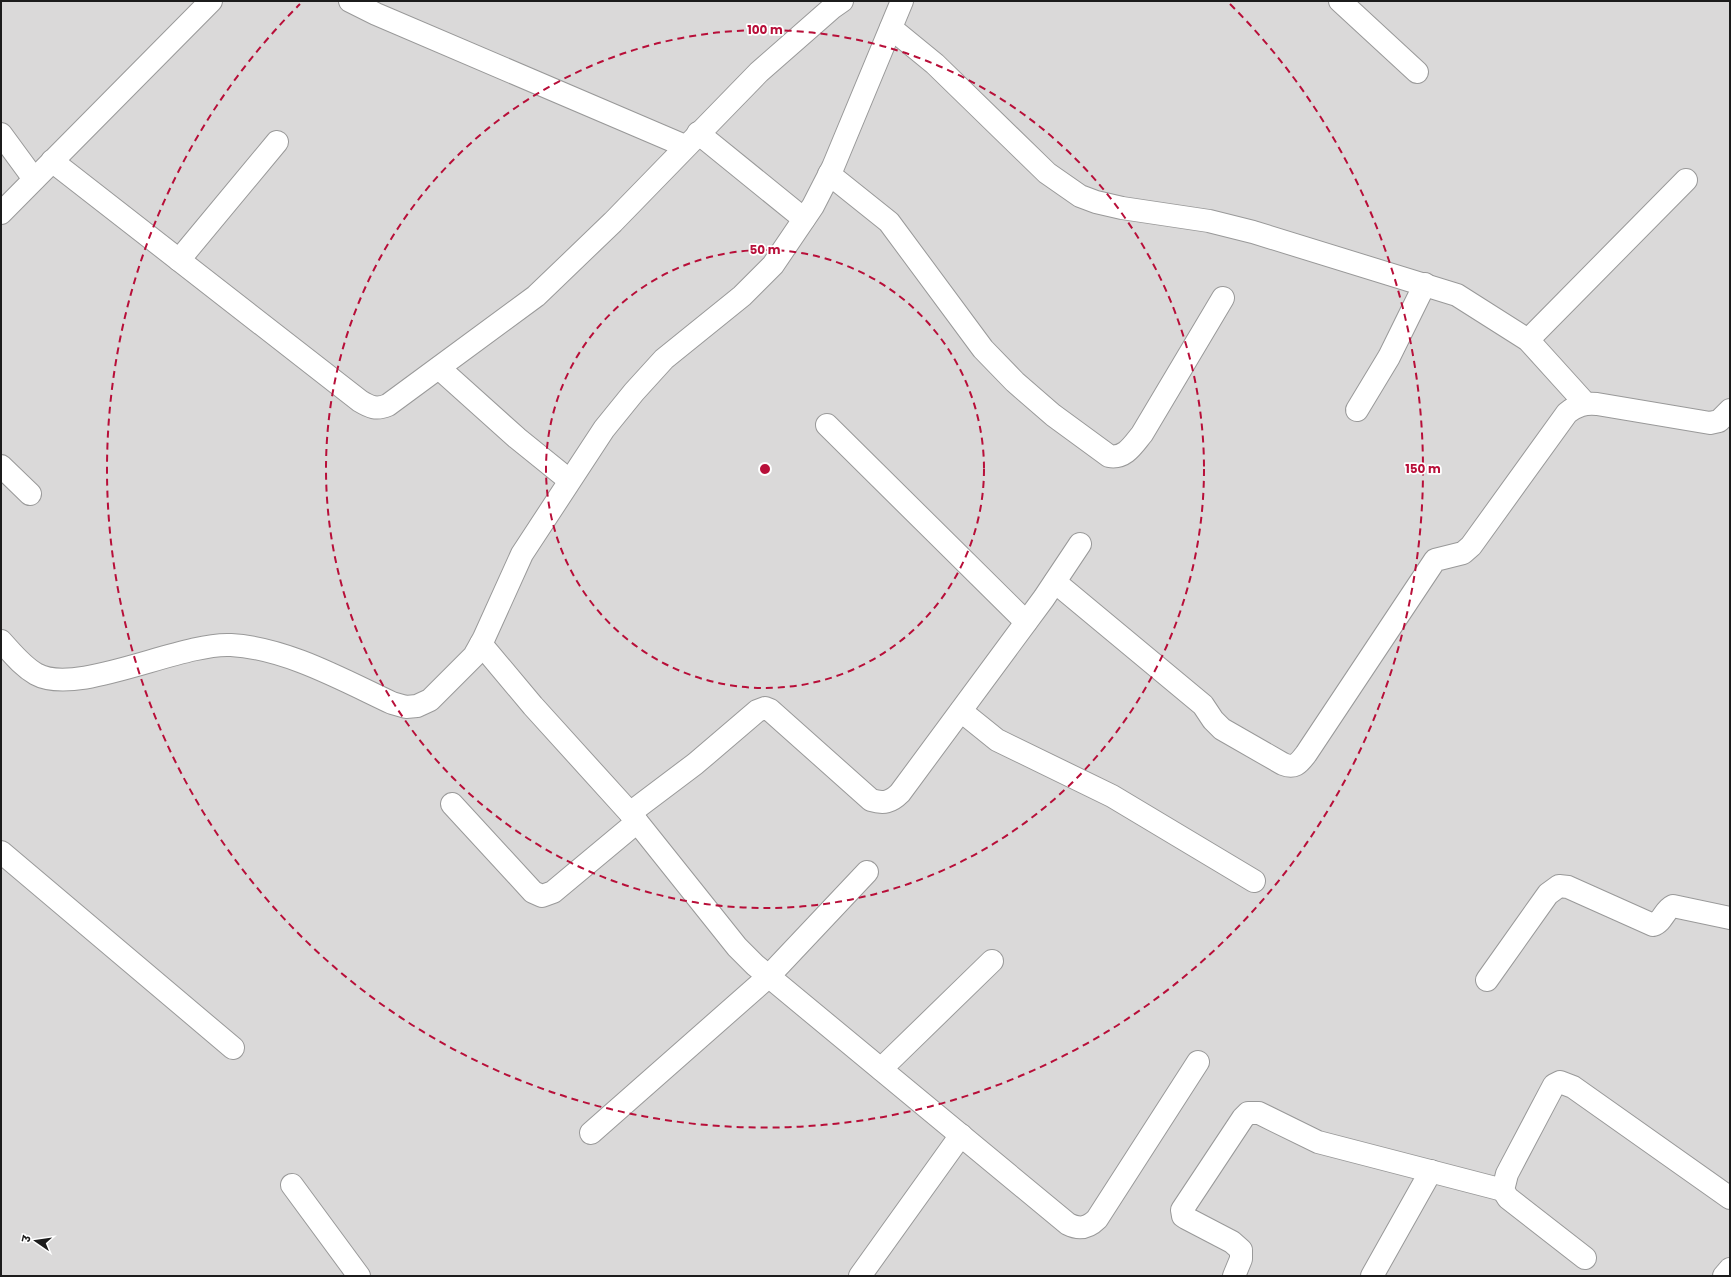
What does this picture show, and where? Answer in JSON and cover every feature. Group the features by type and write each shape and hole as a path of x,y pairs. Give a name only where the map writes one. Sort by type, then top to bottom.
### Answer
{"street":[{"path":"1,213 211,1"},
{"path":"350,1 376,14 692,140 804,220"},
{"path":"52,161 369,406 381,408 388,405 536,296 613,222 759,72 842,1"},
{"path":"1,641 22,663 37,675 56,680 77,679 148,662 204,646 230,645 259,649 305,663 392,703 406,707 417,706 430,700 474,656 481,644 522,554 604,429 634,392 664,359 742,296 773,265 804,220 829,174 902,1"},
{"path":"1340,1 1417,72"},
{"path":"891,28 935,64 1047,173 1080,196 1096,202 1122,208 1209,221 1425,284 1467,300 1528,340 1585,403"},
{"path":"1,134 34,179"},
{"path":"179,260 277,142"},
{"path":"829,174 889,222 983,349 1015,382 1053,415 1109,456 1116,457 1123,455 1142,434 1223,298"},
{"path":"1528,340 1686,180"},
{"path":"1357,410 1389,357 1425,284"},
{"path":"439,368 517,438 570,480"},
{"path":"1055,582 1203,705 1222,729 1283,764 1293,766 1299,764 1306,754 1435,560 1463,553 1471,546 1557,424 1575,406 1585,403 1613,406 1710,423 1718,421 1730,410"},
{"path":"827,425 1026,622"},
{"path":"1,466 30,494"},
{"path":"452,804 533,892 542,896 553,892 695,764 758,710 764,708 770,710 871,800 885,802 893,800 1026,622 1080,544"},
{"path":"481,644 533,706 634,818 737,947 768,977 1068,1224 1075,1227 1090,1227 1097,1219 1198,1062"},
{"path":"960,711 997,740 1112,796 1254,881"},
{"path":"1,852 233,1048"},
{"path":"591,1134 768,977 867,872"},
{"path":"1487,980 1548,894 1559,886 1568,886 1653,925 1656,924 1668,909 1673,906 1730,918"},
{"path":"881,1069 992,961"},
{"path":"1503,1190 1507,1174 1554,1085 1560,1082 1573,1087 1730,1198"},
{"path":"1234,1276 1241,1259 1241,1250 1232,1242 1183,1216 1182,1210 1248,1112 1259,1113 1318,1142 1503,1190 1508,1198 1585,1258"},
{"path":"860,1276 961,1135"},
{"path":"1372,1276 1430,1171"},
{"path":"292,1185 359,1276"},
{"path":"1724,1276 1730,1269"}],"shaded area":[{"path":"1,1 1730,1 1730,1276 1,1276"}]}
